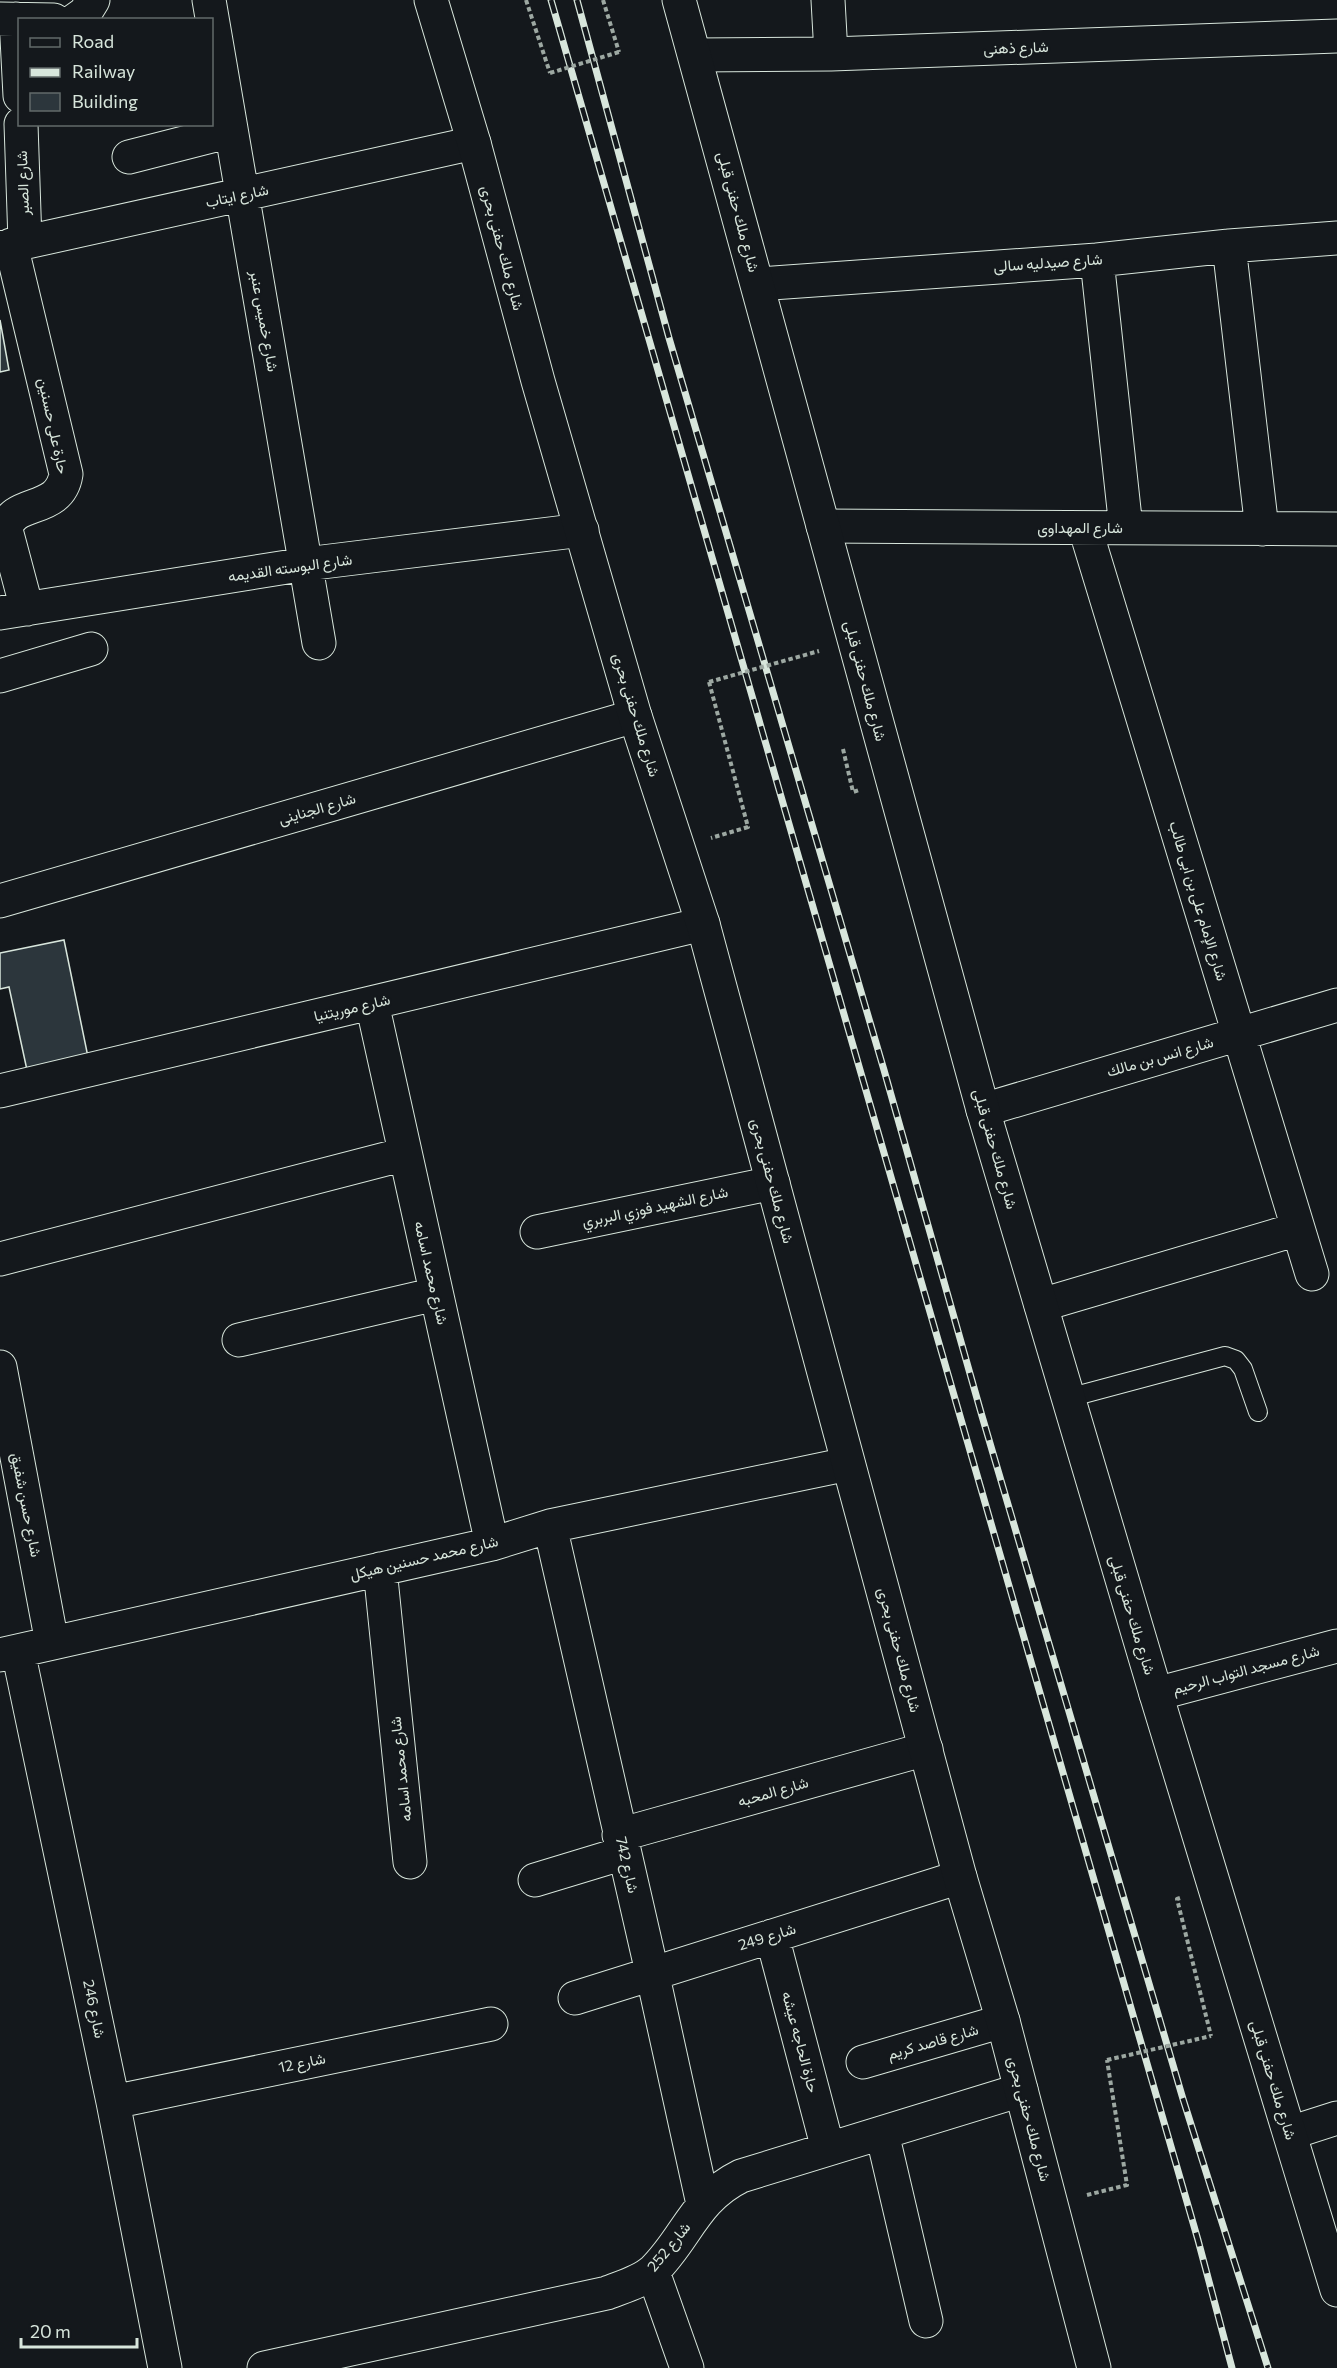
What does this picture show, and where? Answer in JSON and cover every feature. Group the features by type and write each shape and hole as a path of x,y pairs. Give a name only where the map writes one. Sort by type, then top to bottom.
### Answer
{"street":[{"path":"78,18 85,13 93,0"},
{"name":"شارع خميس عنبر","path":"209,0 212,18"},
{"name":"شارع ملك حفنى بحرى","path":"431,0 474,143 538,381 634,716 703,924 960,1877 1003,2021 1094,2368"},
{"name":"شارع ملك حفنى قبلى","path":"679,0 983,1110 1156,1694 1337,2290"},
{"path":"828,0 831,54"},
{"path":"8,19 18,83"},
{"name":"شارع خميس عنبر","path":"213,24 319,643"},
{"name":"شارع ذهنى","path":"695,55 831,54 1337,36"},
{"name":"شارع الصبر","path":"12,245 21,126"},
{"path":"129,158 231,131"},
{"name":"شارع ايتاب","path":"12,245 474,143"},
{"name":"شارع صيدليه سالى","path":"758,284 1097,260 1229,246 1337,238"},
{"name":"حارة على حسنين","path":"12,245 66,474 64,485 58,494 8,519 6,530 14,611"},
{"path":"1229,246 1262,529"},
{"path":"1097,260 1126,528"},
{"name":"شارع المهداوى","path":"824,526 1337,529"},
{"name":"شارع الإمام على بن ابى طالب","path":"1085,528 1312,1274"},
{"name":"شارع البوسته القديمه","path":"14,611 306,564 582,530"},
{"path":"0,676 91,649"},
{"name":"شارع الجناينى","path":"0,901 634,716"},
{"name":"شارع موريتنيا","path":"0,1091 703,924"},
{"name":"شارع محمد اسامه","path":"372,1003 492,1544"},
{"name":"شارع انس بن مالك","path":"983,1110 1337,1005"},
{"path":"0,1258 405,1154"},
{"name":"شارع الشهيد فوزي البربري","path":"537,1232 773,1183"},
{"path":"1041,1305 1298,1229"},
{"path":"239,1340 436,1294"},
{"name":"شارع حسن شفيق","path":"0,1368 52,1643"},
{"name":"شارع محمد حسنين هيكل","path":"9,1653 492,1544 550,1526 848,1464"},
{"name":"شارع 742","path":"550,1526 703,2204"},
{"name":"شارع محمد اسامه","path":"380,1569 410,1862"},
{"name":"شارع مسجد التواب الرحيم","path":"1156,1694 1337,1646"},
{"name":"شارع 246","path":"9,1653 113,2102 165,2368"},
{"name":"شارع المحبه","path":"535,1880 622,1844 926,1749"},
{"name":"شارع 249","path":"575,1998 960,1877"},
{"name":"حارة الحاجه عيشه","path":"772,1935 828,2149"},
{"name":"شارع قاصد كريم","path":"863,2062 1003,2021"},
{"name":"شارع 12","path":"113,2102 491,2024"},
{"name":"شارع 252","path":"264,2368 607,2293 653,2272 703,2204 723,2185 741,2176 1021,2090"},
{"path":"1290,2133 1337,2118"},
{"path":"882,2133 926,2321"},
{"path":"653,2272 687,2368"}],"lane":[{"path":"1068,1398 1225,1356 1236,1360 1243,1370 1258,1412"}],"path":[{"path":"526,0 550,73 619,52 603,0"},
{"path":"748,827 709,682 819,651"},
{"path":"1127,2185 1107,2060 1211,2036 1177,1899"}],"building":[{"path":"0,320 9,370 0,372"},
{"path":"64,940 88,1057 27,1070 9,987 0,989 0,953"}],"railway":[{"path":"551,0 1198,2240 1232,2368"},
{"path":"577,0 669,338 884,1070 982,1416 1183,2099 1268,2368"}]}
